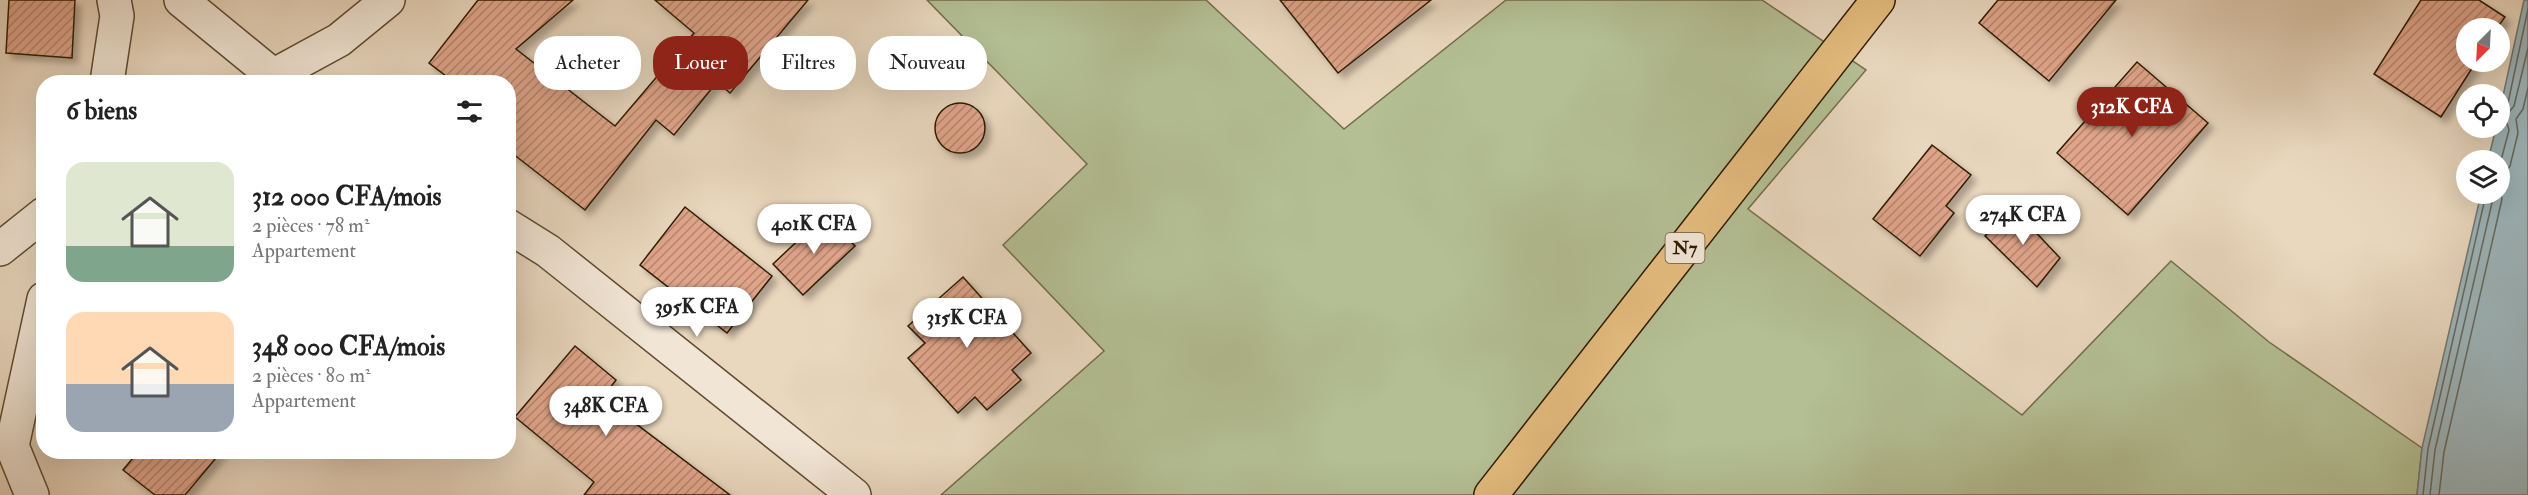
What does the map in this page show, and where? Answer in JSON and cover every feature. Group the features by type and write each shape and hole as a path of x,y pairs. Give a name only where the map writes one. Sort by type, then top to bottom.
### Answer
{"highway":[{"name":"N7","path":"1491,495 1878,0"}],"street":[{"path":"108,75 117,16 114,0"},
{"path":"181,0 265,75"},
{"path":"282,75 339,40 388,0"},
{"path":"0,249 36,220"},
{"path":"516,231 548,251 854,495"},
{"path":"32,495 12,446 36,336"}],"green space":[{"path":"927,0 1206,0 1344,129 1506,0 1762,0 1866,70 1748,209 2022,415 2171,261 2269,342 2422,448 2417,495 941,495 1104,351 1003,245 1087,164 987,62 987,36 962,36"}],"water":[{"path":"2524,0 2528,0 2528,495 2417,495 2422,448 2479,204 2510,204 2510,150 2490,150 2494,138 2510,138 2510,84 2506,84"}],"building":[{"path":"9,0 75,0 72,58 6,53"},
{"path":"478,0 573,0 516,49 534,63 534,90 569,90 615,126 653,81 653,90 711,90 674,135 656,120 585,210 516,156 516,75 445,75 429,63"},
{"path":"655,0 808,0 778,36 760,36 760,57 748,72 748,36 691,36 694,33"},
{"path":"1280,0 1431,0 1338,73"},
{"path":"1998,0 2116,0 2049,81 1979,23"},
{"path":"2421,0 2479,0 2505,17 2456,18 2456,72 2470,72 2462,84 2456,84 2456,93 2441,117 2374,74"},
{"path":"2137,62 2208,123 2128,215 2057,153"},
{"path":"955,103 965,103 978,110 985,123 985,133 978,146 965,153 955,153 946,149 939,142 935,133 935,123 939,114 946,107"},
{"path":"1932,145 1971,175 1946,206 1954,213 1920,256 1873,219"},
{"path":"2011,206 2060,258 2037,287 1985,236"},
{"path":"685,207 772,276 727,333 640,265"},
{"path":"825,215 855,246 803,295 773,264"},
{"path":"963,277 1031,353 1012,370 1021,380 987,410 975,397 958,413 908,358 925,343 908,326"},
{"path":"575,346 616,380 602,398 730,495 584,495 594,482 516,416"},
{"path":"132,459 215,459 185,495 155,495 123,470"}]}
